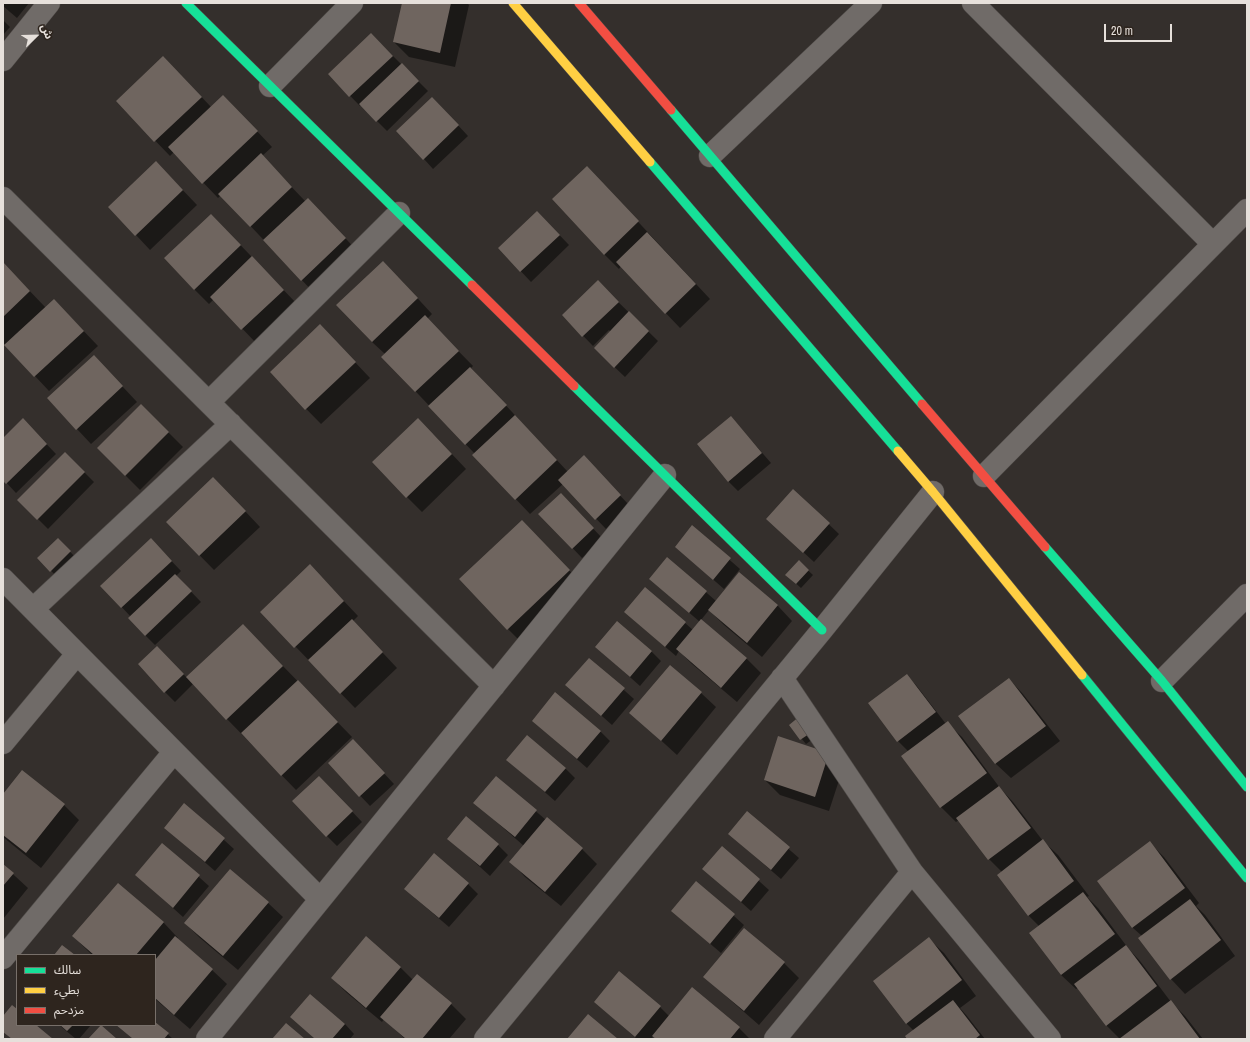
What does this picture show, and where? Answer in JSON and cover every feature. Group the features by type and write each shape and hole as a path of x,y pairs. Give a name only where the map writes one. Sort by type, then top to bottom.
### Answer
{"street":[{"path":"3,60 49,3"},
{"path":"186,3 822,630"},
{"path":"270,86 352,3"},
{"path":"513,3 933,492 1247,878"},
{"path":"579,3 1162,682 1247,787"},
{"path":"710,156 871,3"},
{"path":"973,3 1212,244"},
{"path":"3,198 494,686"},
{"path":"984,476 1247,210"},
{"path":"209,402 399,213"},
{"path":"33,609 231,424"},
{"path":"207,1039 665,476"},
{"path":"485,1039 822,630 933,492"},
{"path":"3,579 320,900"},
{"path":"1162,682 1247,595"},
{"path":"3,743 77,654"},
{"path":"782,678 912,872 1050,1039"},
{"path":"3,958 174,752"},
{"path":"775,1039 912,872"}],"building":[{"path":"402,3 451,3 440,53 393,42"},
{"path":"371,33 393,56 349,97 328,74"},
{"path":"163,56 202,97 154,142 116,101"},
{"path":"402,63 419,81 376,122 359,104"},
{"path":"223,95 258,131 202,184 168,147"},
{"path":"432,97 459,125 423,160 396,131"},
{"path":"261,153 292,187 250,227 218,194"},
{"path":"156,161 183,190 135,236 108,207"},
{"path":"587,166 639,221 604,255 552,199"},
{"path":"308,198 346,238 301,281 263,240"},
{"path":"537,211 560,235 520,272 498,248"},
{"path":"211,214 241,245 194,290 164,258"},
{"path":"647,232 696,284 665,314 616,262"},
{"path":"252,256 284,290 241,330 210,297"},
{"path":"383,261 418,298 372,342 336,305"},
{"path":"3,262 30,291 3,317"},
{"path":"598,280 619,302 582,337 562,315"},
{"path":"54,299 84,331 34,377 4,345"},
{"path":"629,311 649,331 614,368 594,348"},
{"path":"425,315 459,351 415,392 381,357"},
{"path":"320,324 356,362 305,410 270,372"},
{"path":"94,355 123,386 76,430 47,398"},
{"path":"470,367 507,405 465,445 428,406"},
{"path":"141,404 169,432 125,476 97,448"},
{"path":"515,415 557,460 515,500 472,455"},
{"path":"731,416 762,453 728,482 697,444"},
{"path":"23,418 47,444 6,484 3,481 3,438"},
{"path":"418,418 452,454 406,498 372,462"},
{"path":"65,452 85,472 37,520 17,500"},
{"path":"584,455 621,495 595,520 558,480"},
{"path":"213,477 246,511 199,556 166,522"},
{"path":"793,489 830,523 803,553 766,519"},
{"path":"561,493 594,528 572,549 538,514"},
{"path":"522,520 570,570 507,630 459,579"},
{"path":"692,525 731,558 713,580 675,547"},
{"path":"58,538 71,551 50,572 37,558"},
{"path":"151,538 172,561 121,608 100,586"},
{"path":"667,557 707,591 689,613 649,579"},
{"path":"799,560 809,570 796,584 785,575"},
{"path":"310,564 344,601 294,648 260,612"},
{"path":"739,572 778,605 747,643 708,610"},
{"path":"175,574 192,591 145,636 128,618"},
{"path":"645,587 686,622 665,647 624,612"},
{"path":"352,619 383,652 340,694 308,660"},
{"path":"701,619 747,658 721,688 676,649"},
{"path":"617,621 652,651 630,677 595,647"},
{"path":"243,624 283,666 226,720 186,677"},
{"path":"157,646 184,674 164,693 138,664"},
{"path":"589,658 625,688 601,716 565,685"},
{"path":"670,665 702,692 661,741 629,713"},
{"path":"907,674 936,712 897,742 868,703"},
{"path":"1009,678 1046,726 995,764 958,716"},
{"path":"298,680 338,722 281,776 241,733"},
{"path":"555,692 601,731 577,759 532,721"},
{"path":"800,716 812,732 800,740 789,725"},
{"path":"948,721 987,773 940,808 901,756"},
{"path":"527,735 566,768 545,792 506,760"},
{"path":"778,736 829,753 815,797 764,780"},
{"path":"353,739 385,773 359,797 328,763"},
{"path":"22,770 65,804 26,853 3,835 3,794"},
{"path":"319,776 353,811 326,837 292,801"},
{"path":"496,776 537,810 515,837 473,803"},
{"path":"999,786 1031,828 988,860 956,818"},
{"path":"184,803 225,838 205,862 164,828"},
{"path":"747,811 790,847 771,870 728,834"},
{"path":"466,816 499,844 480,866 447,839"},
{"path":"547,817 583,848 545,892 509,862"},
{"path":"1043,839 1074,881 1028,916 997,875"},
{"path":"1150,841 1185,888 1132,928 1097,881"},
{"path":"162,843 200,875 173,908 135,875"},
{"path":"722,846 760,879 741,902 702,869"},
{"path":"434,853 469,883 439,918 404,889"},
{"path":"3,864 14,873 3,886"},
{"path":"230,869 269,902 223,956 184,923"},
{"path":"696,881 735,914 710,944 671,911"},
{"path":"118,883 164,922 137,954 93,954 72,936"},
{"path":"1083,892 1115,934 1061,975 1029,933"},
{"path":"1190,899 1221,940 1170,980 1138,938"},
{"path":"744,928 785,962 744,1011 703,977"},
{"path":"175,936 213,969 174,1015 156,999 156,959"},
{"path":"366,936 401,967 366,1008 331,978"},
{"path":"929,937 962,980 906,1024 873,981"},
{"path":"62,945 74,954 55,954"},
{"path":"1126,945 1157,986 1106,1026 1074,984"},
{"path":"619,971 661,1006 635,1037 594,1002"},
{"path":"417,974 452,1003 422,1039 406,1039 380,1017"},
{"path":"692,987 740,1027 730,1039 656,1039 652,1036"},
{"path":"310,994 345,1024 332,1039 315,1039 290,1017"},
{"path":"953,1000 980,1035 975,1039 907,1039 905,1036"},
{"path":"1171,1000 1200,1039 1119,1039"},
{"path":"12,1005 16,1008 16,1026 37,1026 53,1039 12,1039 3,1032 3,1016"},
{"path":"588,1014 618,1039 567,1039"},
{"path":"156,1023 169,1033 164,1039 133,1039 117,1026 156,1026"},
{"path":"286,1023 305,1039 272,1039"},
{"path":"61,1026 72,1026 67,1031"},
{"path":"100,1026 102,1026 117,1039 88,1039"}],"traffic: fast":[{"path":"186,3 472,285"},
{"path":"671,110 922,404"},
{"path":"650,162 898,451"},
{"path":"574,386 822,630"},
{"path":"1045,547 1162,681 1247,787"},
{"path":"1082,675 1247,878"}],"traffic: slow":[{"path":"513,3 650,162"},
{"path":"898,451 1082,675"}],"traffic: jam":[{"path":"579,3 671,110"},
{"path":"472,285 574,386"},
{"path":"922,404 1045,547"}]}
